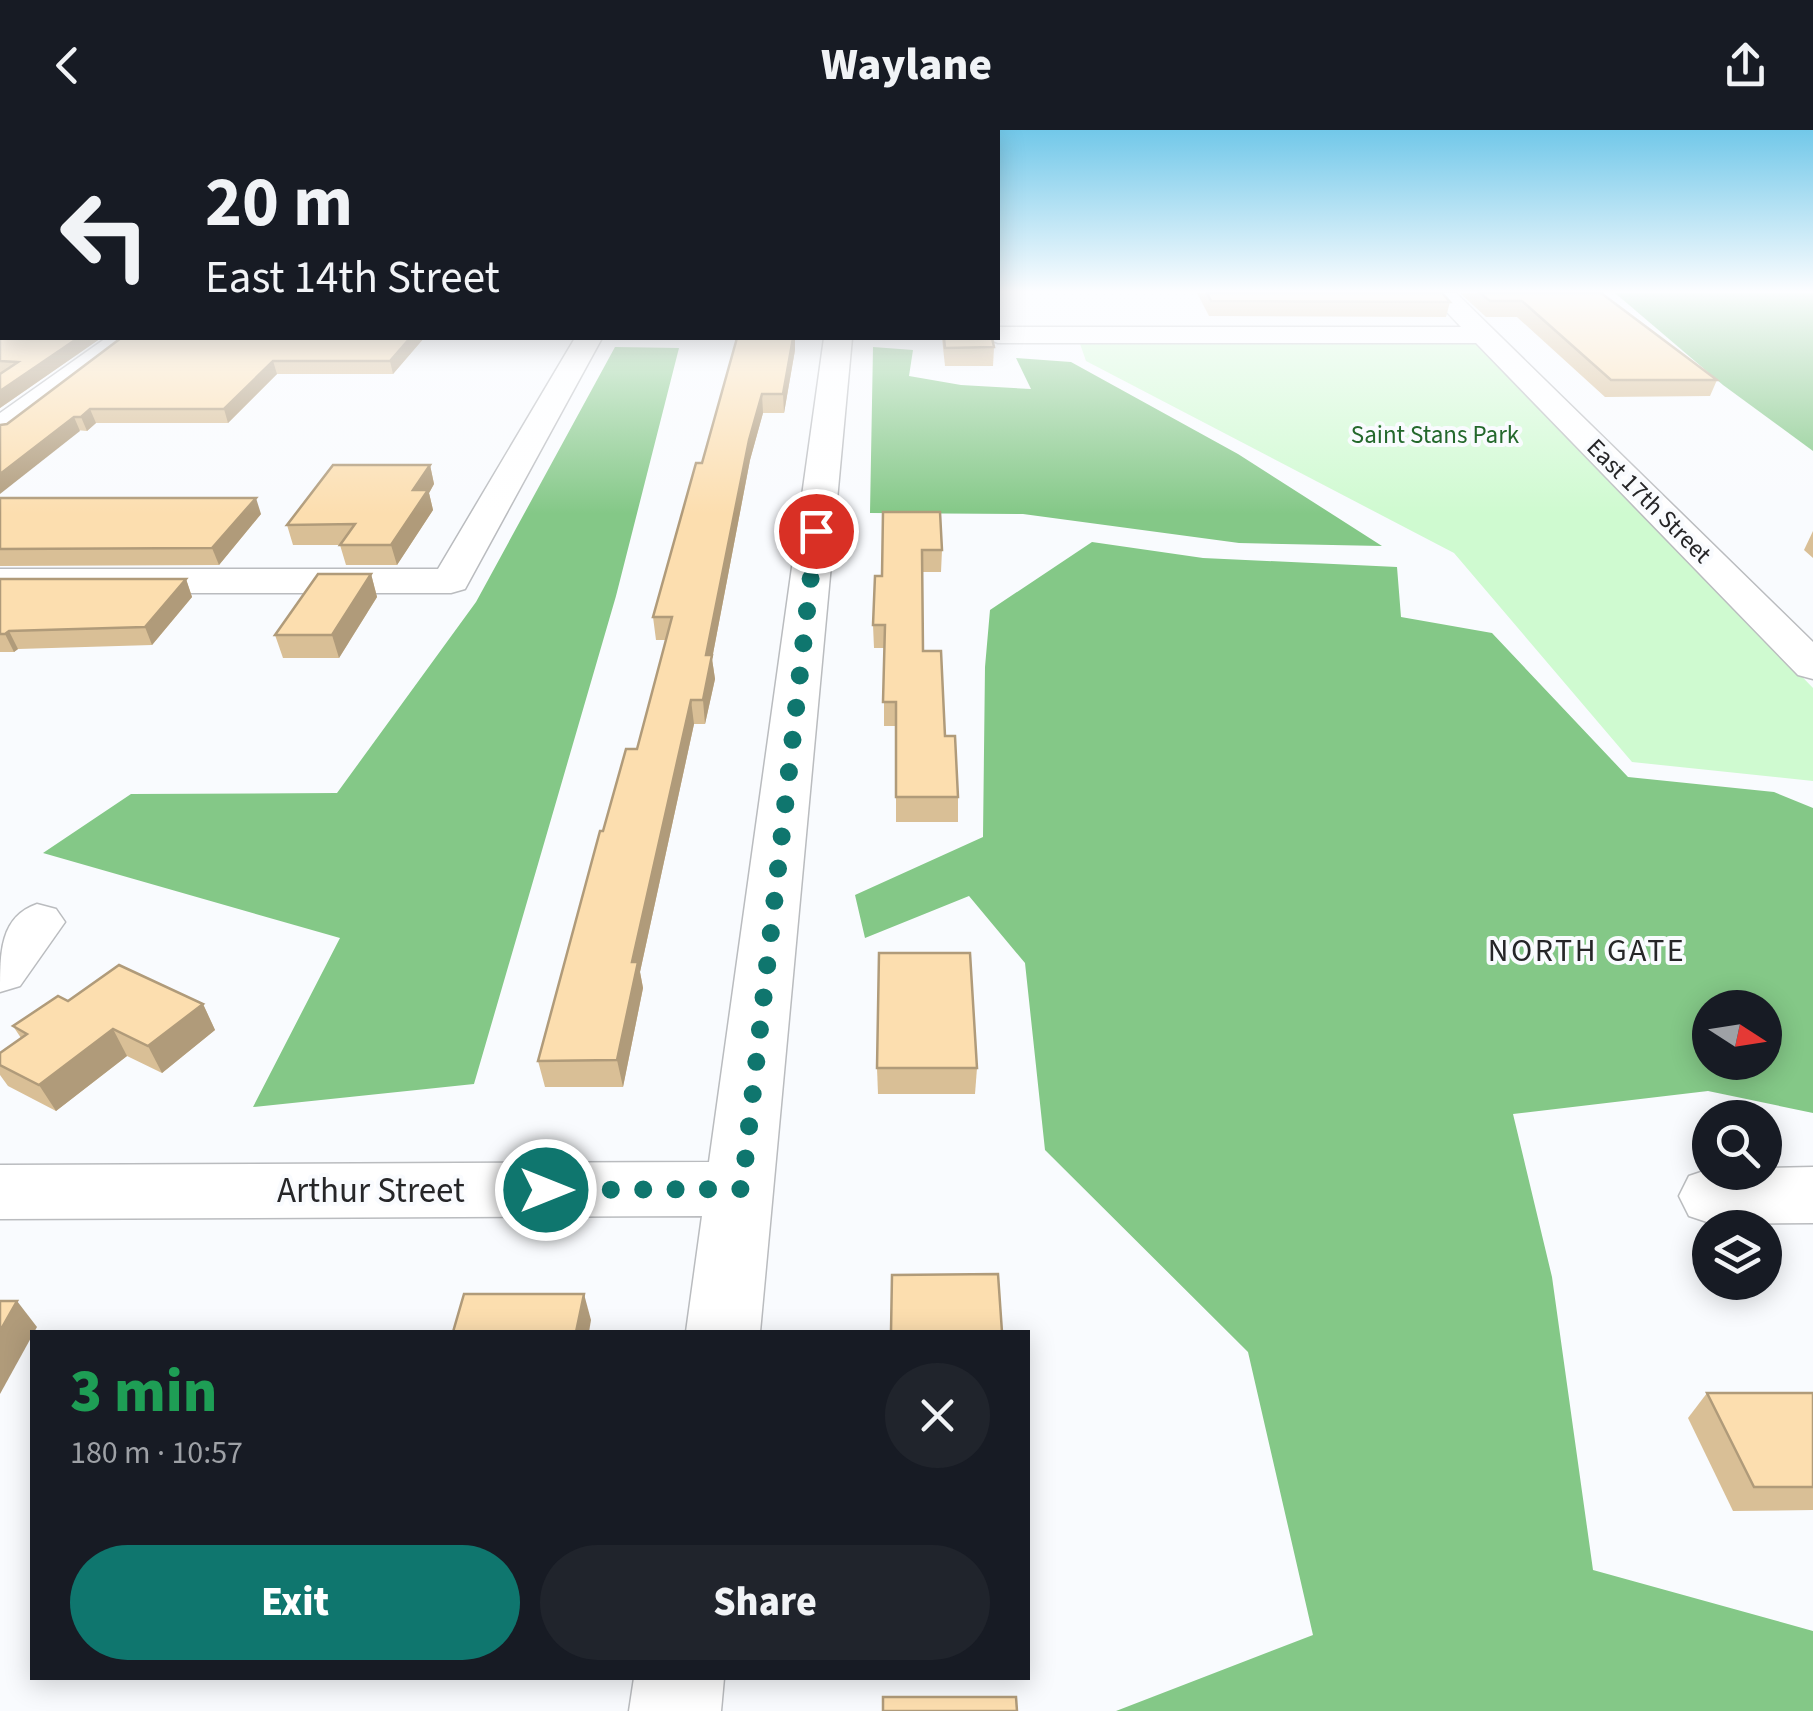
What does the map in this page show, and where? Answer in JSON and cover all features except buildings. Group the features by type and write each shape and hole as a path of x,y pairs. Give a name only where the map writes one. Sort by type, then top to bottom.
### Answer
{"street":[{"path":"0,428 84,367"},
{"path":"0,581 451,581 572,367"},
{"path":"724,1330 835,367"},
{"name":"East 17th Street","path":"1516,367 1813,666"},
{"path":"0,972 38,922"},
{"name":"Arthur Street","path":"0,1192 742,1189"},
{"path":"1712,1196 1813,1195"},
{"path":"675,1711 679,1680"}],"green space":[{"path":"604,367 674,367 616,596 474,1084 253,1107 340,938 43,853 131,794 337,793 476,602"},
{"path":"873,367 910,367 909,376 961,385 1031,389 1020,367 1080,367 1238,454 1382,546 1239,543 1023,514 870,513"},
{"name":"Saint Stans Park","path":"1097,367 1504,367 1813,688 1813,781 1632,762 1454,553"},
{"path":"1702,367 1813,367 1813,451"},
{"path":"1092,542 1203,558 1397,567 1401,617 1492,633 1628,777 1774,792 1813,808 1813,1113 1782,1107 1782,1100 1751,1100 1708,1091 1513,1114 1552,1277 1593,1570 1813,1631 1813,1711 1116,1711 1313,1635 1248,1352 1045,1150 1025,963 969,896 865,938 855,895 983,837 985,667 990,610"}],"district":[{"name":"NORTH GATE","path":"1587,951"}],"route":[{"path":"546,1190 742,1189 816,531"}]}
